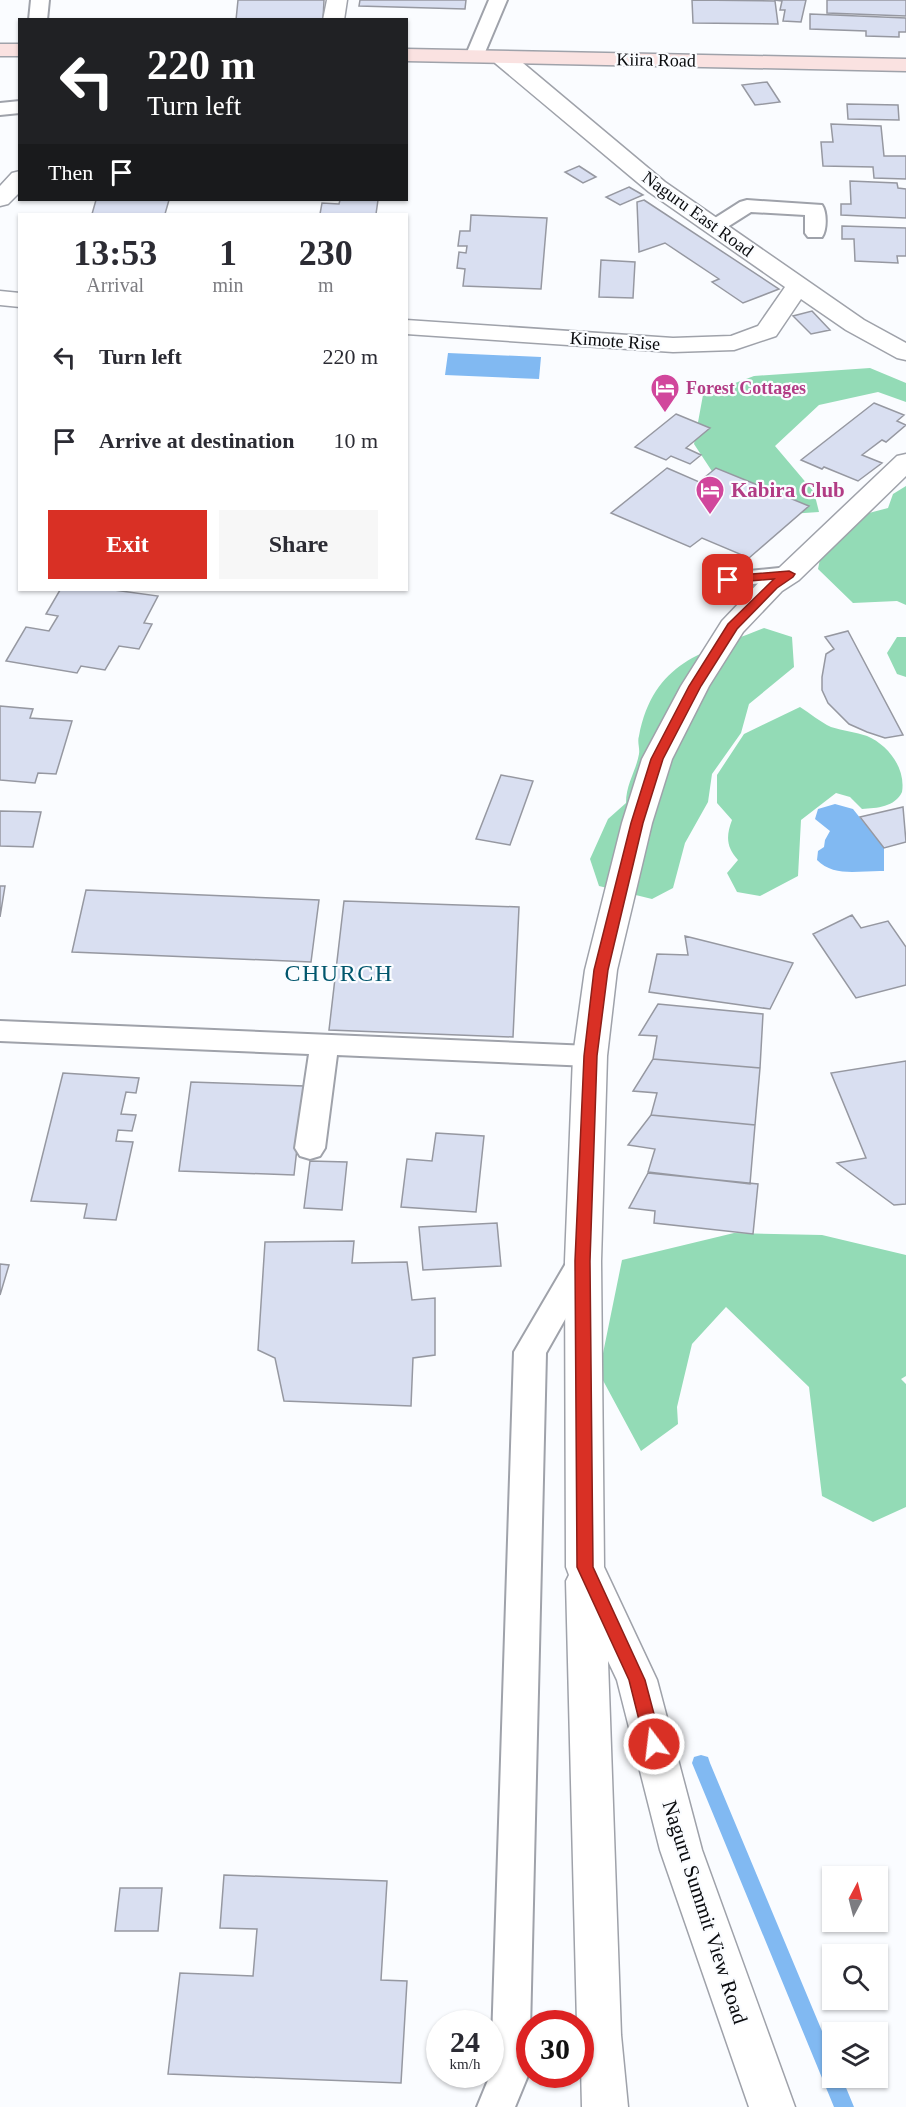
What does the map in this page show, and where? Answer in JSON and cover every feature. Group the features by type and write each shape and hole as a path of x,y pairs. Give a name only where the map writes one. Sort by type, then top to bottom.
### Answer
{"main road":[{"path":"0,50 18,50"},
{"name":"Kiira Road","path":"408,55 906,65"}],"street":[{"path":"333,18 337,0"},
{"name":"Naguru East Road","path":"502,58 657,186 855,325 906,353"},
{"path":"0,199 18,180"},
{"name":"Kimote Rise","path":"408,327 673,345 734,343 766,331 798,285"},
{"path":"0,298 18,300"},
{"name":"Naguru Summit View Road","path":"772,2107 681,1850 637,1680 585,1567 582,1261 590,1056 601,970 637,823 657,759 695,686 732,627 772,585 789,574 906,462"},
{"path":"585,1567 599,2035 605,2107"}],"lane":[{"path":"38,18 40,0"},
{"path":"474,57 498,0"},
{"path":"0,108 18,107"},
{"path":"714,227 747,206 815,209 815,233"},
{"path":"728,580 789,574"},
{"path":"0,1031 590,1056"},
{"path":"310,1148 324,1046"},
{"path":"496,2107 510,2073 530,1352 582,1261"}],"green space":[{"path":"870,368 906,383 906,402 878,392 819,405 775,446 814,492 819,512 775,515 727,494 694,444 703,395 754,376"},
{"path":"906,486 906,605 897,601 853,603 818,569 827,524 888,508 893,494"},
{"path":"764,628 792,637 794,667 749,704 741,733 712,774 708,802 685,843 673,888 652,899 599,886 590,859 608,819 626,803 639,754 639,736 646,711 656,691 669,675 701,653"},
{"path":"897,637 906,637 906,677 897,674 887,653"},
{"path":"800,707 831,727 867,736 882,745 898,766 903,783 902,792 890,804 862,809 850,797 836,793 801,820 798,876 760,896 737,892 727,873 738,860 731,851 728,841 732,820 717,803 717,775 744,734"},
{"path":"734,1233 822,1235 906,1255 906,1376 901,1379 906,1384 906,1507 873,1522 822,1496 809,1387 726,1307 692,1344 677,1407 678,1424 641,1451 599,1373 622,1260"}],"water":[{"path":"448,353 541,357 539,379 445,375"},
{"path":"835,804 853,809 884,848 884,871 840,871 824,866 817,860 818,851 824,847 830,831 815,819 818,809"}],"building":[{"path":"238,0 324,0 323,18 236,18"},
{"path":"360,0 466,0 465,9 359,6"},
{"path":"692,0 775,1 778,24 693,23"},
{"path":"774,0 806,0 801,22 783,21 785,10 780,10 782,1"},
{"path":"827,0 906,0 906,16 827,13"},
{"path":"810,14 906,18 906,32 899,32 899,37 866,36 866,31 810,29"},
{"path":"767,82 780,102 755,105 742,85"},
{"path":"847,104 898,105 899,120 848,119"},
{"path":"831,124 881,126 884,156 906,156 906,179 874,178 873,167 823,166 821,142 833,142"},
{"path":"579,166 596,177 583,183 565,172"},
{"path":"850,181 897,183 898,188 906,189 906,218 841,215 841,204 851,204"},
{"path":"629,187 643,195 620,205 606,197"},
{"path":"644,200 779,289 743,303 712,282 719,279 665,243 639,252 637,202"},
{"path":"96,201 169,201 165,213 92,213"},
{"path":"340,201 378,201 376,213 320,213 322,203 339,204"},
{"path":"471,215 547,218 541,289 463,286 465,269 457,268 459,252 466,253 467,246 458,246 460,231 470,231"},
{"path":"842,226 906,228 906,256 897,256 898,263 855,261 854,239 842,239"},
{"path":"601,260 635,262 633,298 599,297"},
{"path":"812,311 830,330 811,334 793,316"},
{"path":"874,403 904,415 897,421 906,425 886,442 882,440 862,455 882,463 858,481 801,460"},
{"path":"676,414 710,428 686,448 701,455 690,464 671,456 666,460 635,447"},
{"path":"667,468 699,482 716,468 809,506 749,558 702,538 690,547 611,513"},
{"path":"59,591 121,591 158,596 144,623 152,624 139,649 119,646 105,670 81,666 77,673 6,661 26,627 49,631 58,616 46,614"},
{"path":"848,631 903,735 885,738 867,732 849,724 828,703 822,690 822,677 826,654 834,649 825,637"},
{"path":"0,706 33,709 30,718 72,721 56,774 38,773 35,783 0,780"},
{"path":"501,775 533,781 510,845 476,839"},
{"path":"903,807 906,842 884,848 860,817"},
{"path":"0,811 41,812 33,847 0,846"},
{"path":"0,886 5,886 0,917"},
{"path":"86,890 319,900 311,962 72,952"},
{"path":"344,901 519,907 513,1037 329,1030"},
{"path":"852,915 861,928 888,921 906,947 906,985 856,998 813,934"},
{"path":"685,936 793,963 770,1009 649,992 657,954 688,955"},
{"path":"658,1004 763,1014 760,1068 653,1059 657,1036 639,1035"},
{"path":"653,1059 760,1068 755,1125 651,1115 657,1093 633,1091"},
{"path":"906,1061 906,1204 894,1205 837,1163 866,1158 831,1073"},
{"path":"63,1073 139,1078 136,1093 126,1092 121,1114 136,1115 132,1131 118,1130 116,1141 133,1142 116,1220 84,1218 87,1204 31,1201"},
{"path":"191,1082 304,1086 294,1175 179,1171"},
{"path":"651,1115 755,1125 750,1184 648,1172 655,1149 628,1145"},
{"path":"436,1133 484,1136 476,1212 401,1207 407,1159 432,1161"},
{"path":"310,1161 347,1162 342,1210 304,1208"},
{"path":"648,1173 758,1184 753,1234 654,1223 655,1211 629,1208"},
{"path":"497,1223 501,1266 423,1270 419,1227"},
{"path":"354,1241 352,1263 407,1262 412,1300 435,1298 435,1355 413,1358 411,1406 284,1401 275,1358 258,1350 265,1242"},
{"path":"0,1264 9,1265 0,1295"},
{"path":"224,1875 387,1881 381,1980 407,1981 401,2083 168,2074 180,1973 253,1976 257,1929 220,1928"},
{"path":"120,1888 162,1888 158,1931 115,1931"}],"waterway":[{"path":"701,1763 844,2107"}],"place":[{"name":"Forest Cottages","path":"665,414"},
{"name":"Kabira Club","path":"710,516"}],"district":[{"name":"CHURCH","path":"339,973"}],"route":[{"path":"654,1744 637,1680 585,1567 582,1261 590,1056 601,970 637,823 657,759 695,686 732,627 772,585 789,574 728,580"}]}
